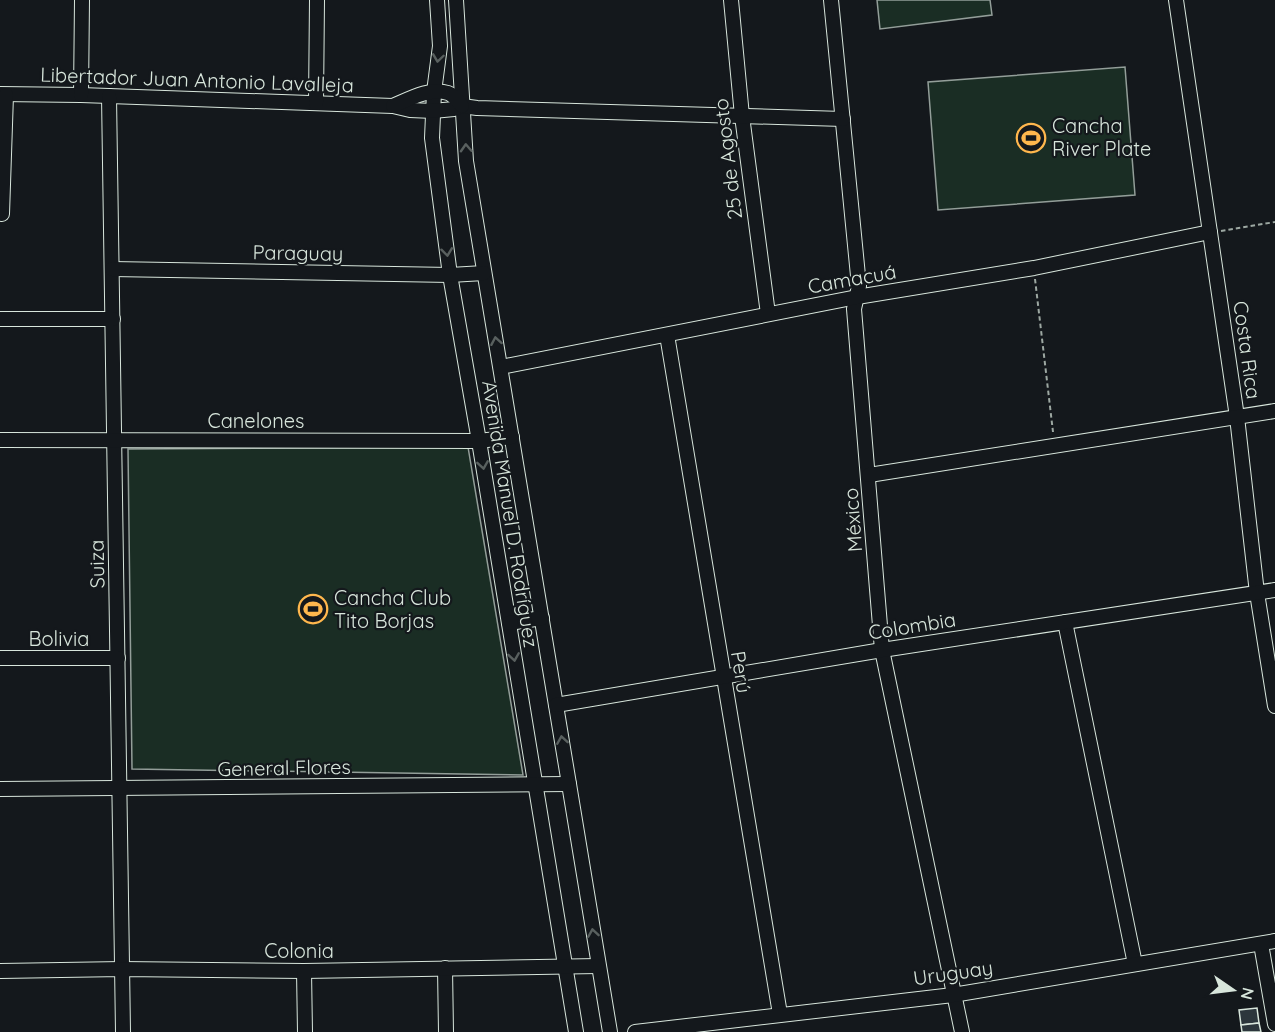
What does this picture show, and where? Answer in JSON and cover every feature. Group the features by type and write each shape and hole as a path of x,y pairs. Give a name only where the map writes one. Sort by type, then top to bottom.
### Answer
{"street":[{"path":"81,95 82,0"},
{"path":"316,103 317,0"},
{"name":"Avenida Manuel D. Rodríguez","path":"437,0 440,46 434,92 432,138 450,275 576,1032"},
{"name":"Avenida Manuel D. Rodríguez","path":"456,0 466,161 610,1032"},
{"name":"25 de Agosto","path":"731,0 742,116 768,314"},
{"name":"México","path":"831,0 859,286 854,309 882,650 962,1032"},
{"name":"Costa Rica","path":"1176,0 1237,417 1257,593 1275,706"},
{"name":"Libertador Juan Antonio Lavalleja","path":"393,106 419,95 434,92 449,93 462,106"},
{"path":"2,214 3,94"},
{"name":"Libertador Juan Antonio Lavalleja","path":"3,94 393,106 410,110 433,111 462,106 843,119"},
{"name":"Suiza","path":"109,96 116,441 123,1032"},
{"name":"Camacuá","path":"501,367 857,297 1034,268 1210,232"},
{"name":"Paraguay","path":"112,269 450,275 484,273"},
{"path":"0,319 112,320"},
{"name":"Perú","path":"667,335 780,1014"},
{"path":"869,475 1275,411"},
{"name":"Canelones","path":"0,440 479,441 512,437"},
{"name":"Colombia","path":"556,705 882,650 1275,590"},
{"path":"509,624 542,618"},
{"path":"1065,622 1135,964"},
{"name":"Bolivia","path":"0,658 118,658"},
{"name":"General Flores","path":"0,789 569,784"},
{"name":"Uruguay","path":"636,1032 953,994 1275,941"},
{"path":"1261,944 1275,1024"},
{"name":"Colonia","path":"0,971 122,969 304,971 598,966"},
{"path":"445,968 446,1032"},
{"path":"304,971 304,1032"}],"path":[{"path":"1210,232 1275,222"},
{"path":"1034,268 1055,446"}],"green space":[{"path":"877,0 990,0 992,15 880,29"},
{"name":"Cancha River Plate","path":"1125,67 1135,195 938,210 928,82"},
{"name":"Cancha Club Tito Borjas","path":"468,447 523,775 132,769 128,449"}],"building":[{"path":"1257,1008 1259,1023 1241,1025 1239,1010"},
{"path":"1259,1023 1261,1032 1242,1032 1241,1025"}],"place":[{"name":"Cancha River Plate","path":"1031,138"},
{"name":"Cancha Club Tito Borjas","path":"313,609"}]}
